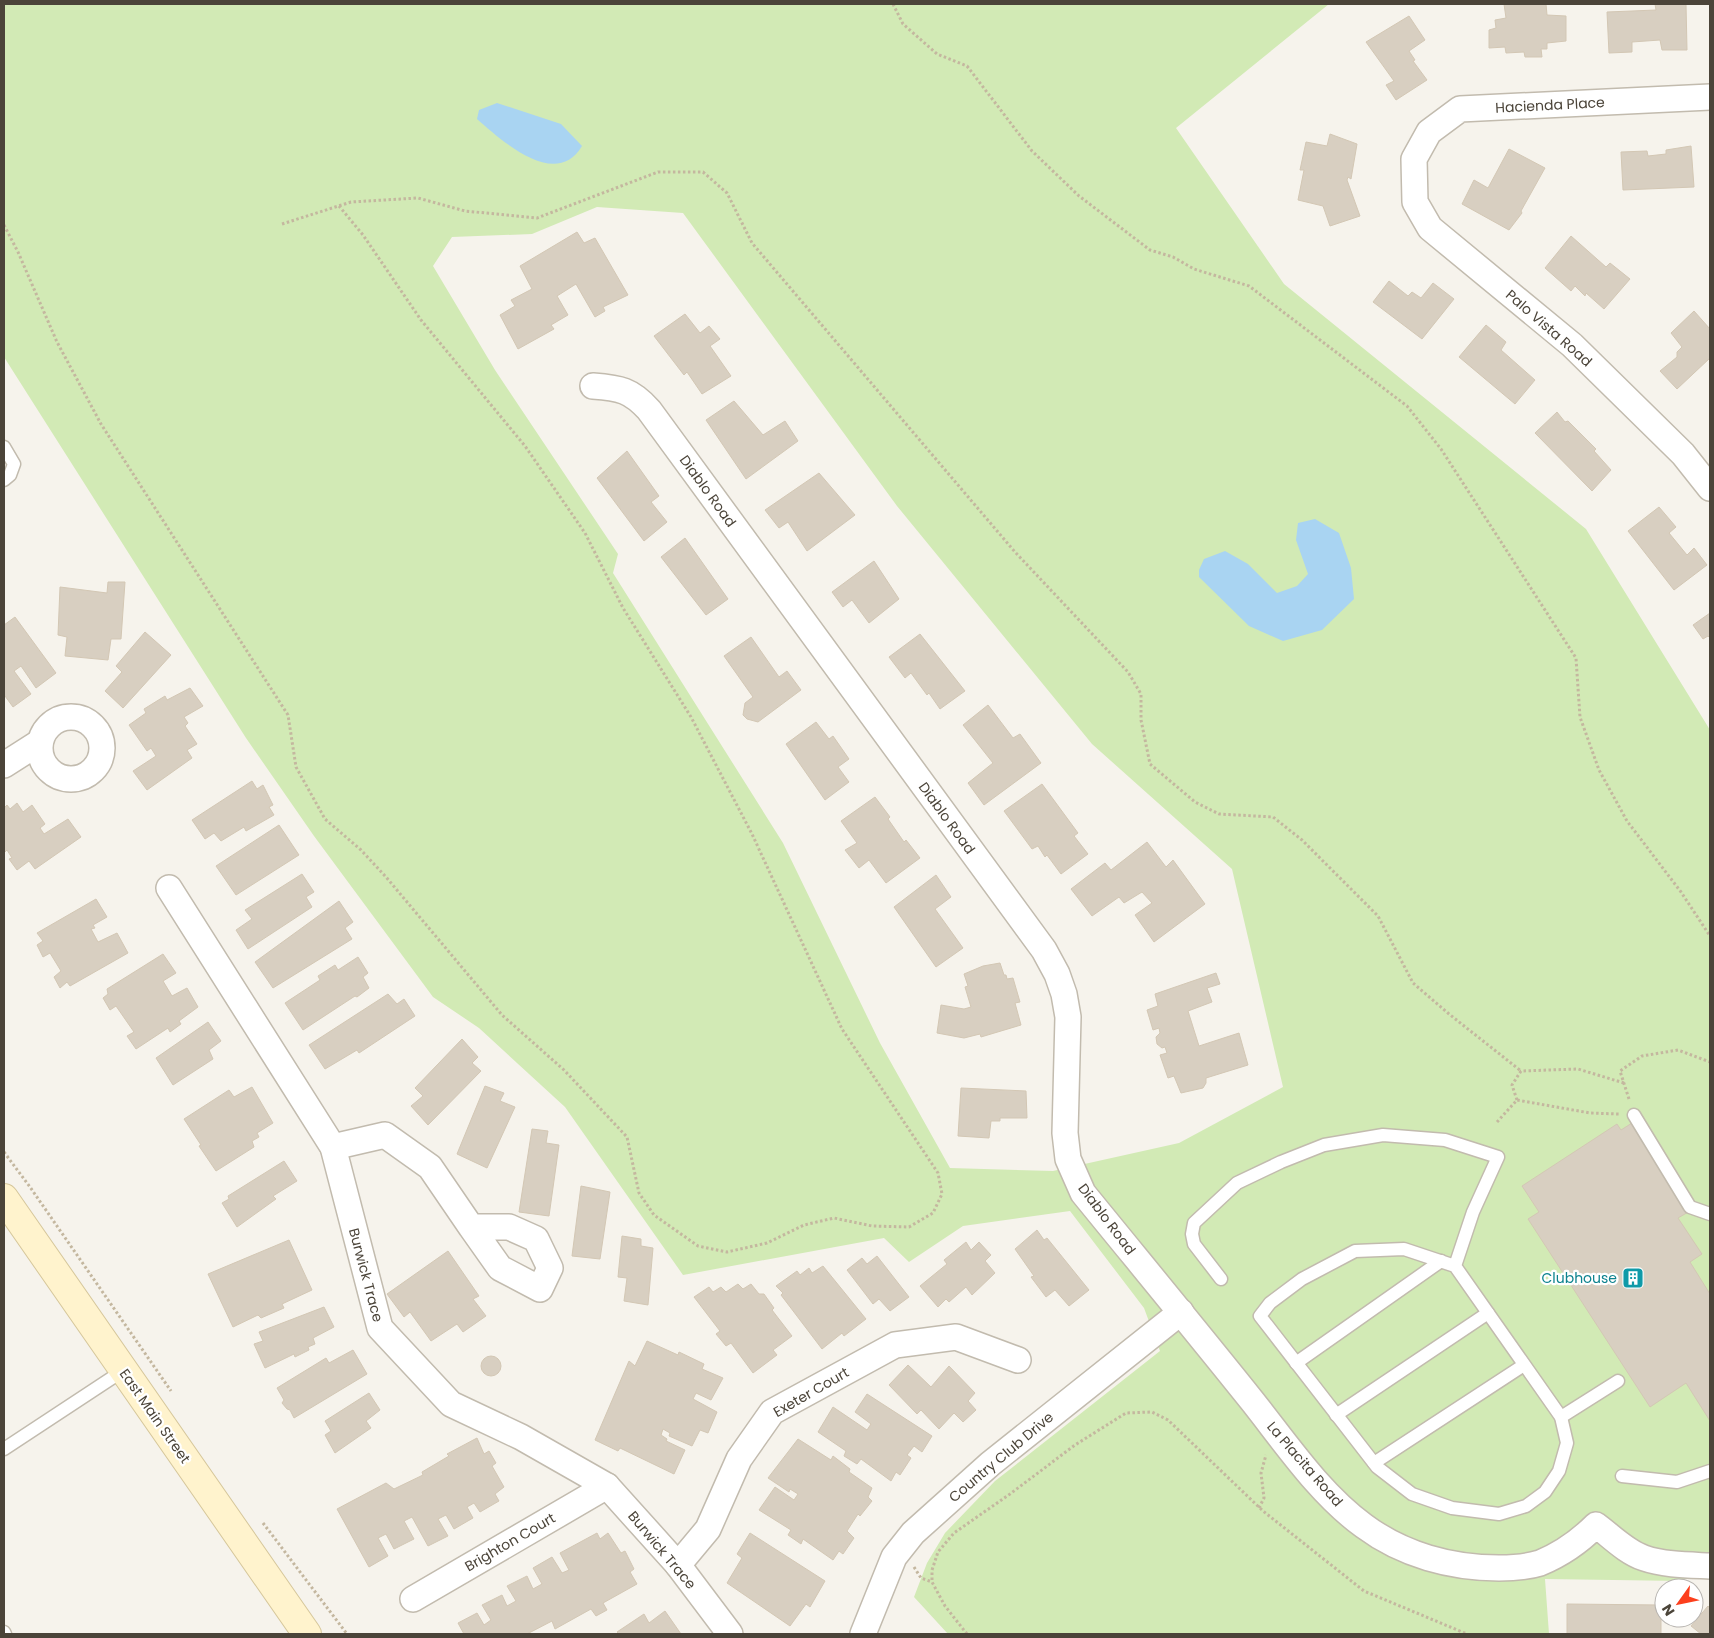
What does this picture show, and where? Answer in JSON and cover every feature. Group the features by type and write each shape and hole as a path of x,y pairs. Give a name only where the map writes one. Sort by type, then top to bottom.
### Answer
{"main road":[{"name":"East Main Street","path":"4,1198 306,1634"}],"street":[{"name":"Hacienda Place","path":"1414,159 1429,132 1460,109 1710,98"},
{"name":"Palo Vista Road","path":"1414,159 1415,202 1430,228 1572,344 1683,454 1710,488"},
{"name":"Diablo Road","path":"594,386 615,388 636,396 649,410 1044,950 1057,974 1064,994 1068,1017 1065,1133 1068,1159 1084,1193 1181,1312"},
{"path":"4,765 40,742"},
{"name":"Burwick Trace","path":"169,888 333,1148 380,1328 451,1404 521,1437 607,1486 678,1565 730,1634"},
{"path":"333,1148 385,1135 430,1167 471,1227"},
{"name":"La Placita Road","path":"1181,1312 1319,1484 1364,1527 1420,1556 1447,1564 1479,1568 1505,1568 1538,1564 1562,1553 1581,1540 1596,1525 1629,1550 1644,1558 1662,1562 1710,1566"},
{"name":"Country Club Drive","path":"863,1634 894,1556 913,1533 990,1464 1181,1312"},
{"name":"Exeter Court","path":"678,1565 708,1529 739,1459 772,1412 895,1345 956,1337 1018,1360"},
{"name":"Brighton Court","path":"413,1599 607,1486"}],"lane":[{"path":"4,447 14,464 14,470 4,480"},
{"path":"1634,1115 1690,1207 1710,1214"},
{"path":"1221,1278 1194,1244 1192,1234 1194,1224 1237,1183 1281,1162 1324,1145 1382,1135 1444,1140 1498,1158 1474,1212 1455,1266"},
{"path":"1404,1249 1441,1262 1455,1266 1524,1364 1561,1417 1568,1443 1559,1471 1545,1492 1526,1506 1499,1514 1452,1508 1412,1494 1374,1463 1260,1316 1270,1303 1302,1279 1355,1250 1404,1249"},
{"path":"1296,1363 1441,1262"},
{"path":"1336,1415 1488,1314"},
{"path":"1374,1463 1524,1364"},
{"path":"4,1449 124,1370"},
{"path":"1561,1417 1618,1381"},
{"path":"1622,1476 1677,1482 1710,1471"}],"path":[{"path":"893,4 902,24 937,54 967,66 1032,150 1079,196 1150,250 1173,258 1194,269 1249,286 1407,406 1441,449 1576,658 1580,717 1599,770 1627,821 1681,892 1710,936"},
{"path":"282,224 351,202 418,198 465,211 537,218 658,172 703,172 727,193 752,244 1014,552 1128,672 1141,694 1142,720 1150,764 1195,802 1219,814 1273,816 1302,840 1378,916 1413,984 1521,1072 1578,1069 1624,1084"},
{"path":"4,225 18,252 57,342 101,424 288,715 296,767 325,819 361,850 386,877 502,1015 564,1070 627,1138 639,1194 654,1215 698,1246 727,1252 767,1244 804,1225 834,1218 872,1226 909,1227 933,1213 942,1194 938,1173 842,1029 752,834 691,716 623,608 585,533 525,446 421,320 363,235 340,206"},
{"path":"1517,1100 1590,1113 1634,1115 1620,1071 1642,1056 1678,1050 1710,1062"},
{"path":"1517,1100 1512,1084 1521,1072"},
{"path":"1497,1122 1517,1100"},
{"path":"4,1152 172,1393"},
{"path":"967,1634 945,1606 932,1582 932,1570 938,1552 954,1534 1075,1445 1126,1413 1152,1412 1168,1420 1259,1508 1364,1590 1467,1634"},
{"path":"1259,1508 1264,1498 1261,1473 1268,1447 1276,1431"},
{"path":"259,1519 347,1634"}],"green space":[{"path":"4,4 1329,4 1176,128 1284,284 1586,529 1710,730 1710,1565 1687,1578 1654,1578 1654,1581 1545,1579 1549,1634 948,1634 914,1597 927,1563 945,1533 995,1481 1160,1351 1144,1308 1070,1211 963,1226 909,1262 884,1238 683,1275 565,1107 479,1028 433,997 314,836 246,738 4,357","holes":["597,207 683,213 897,506 1092,744 1232,869 1283,1087 1179,1143 1053,1171 950,1168 880,1043 783,843 613,573 618,554 495,370 433,266 452,237 532,234"]}],"water":[{"path":"497,103 561,124 582,146 571,158 558,163 544,163 529,157 500,139 477,119 479,110"},
{"path":"1315,519 1339,533 1351,568 1354,599 1322,630 1283,641 1249,626 1199,577 1199,570 1204,559 1225,551 1248,564 1277,593 1297,586 1308,574 1296,540 1298,523"}],"building":[{"path":"1504,4 1546,4 1547,15 1566,16 1566,41 1547,43 1547,49 1541,49 1542,57 1525,57 1524,52 1506,53 1505,47 1489,48 1489,30 1496,28 1495,20 1506,18"},
{"path":"1655,4 1686,4 1687,50 1662,50 1660,40 1632,42 1632,52 1609,53 1607,12 1656,10"},
{"path":"1409,16 1425,40 1409,51 1415,60 1413,61 1427,80 1396,100 1386,85 1394,81 1366,42"},
{"path":"1330,134 1357,144 1351,179 1348,177 1347,180 1360,216 1330,226 1323,206 1298,200 1304,170 1300,170 1306,142 1327,146"},
{"path":"1691,146 1694,187 1623,190 1621,152 1647,151 1648,156 1666,154 1666,150"},
{"path":"1509,149 1545,168 1521,211 1522,213 1509,230 1462,204 1474,180 1488,188"},
{"path":"577,232 584,243 595,238 628,295 603,307 605,311 595,317 576,284 557,296 568,315 551,325 554,329 518,349 500,315 515,306 511,300 532,289 520,266"},
{"path":"1571,236 1606,267 1610,263 1630,279 1604,309 1586,293 1585,296 1575,286 1571,291 1545,268"},
{"path":"1389,281 1408,296 1412,292 1421,298 1433,283 1454,299 1422,339 1373,302"},
{"path":"1694,311 1710,329 1710,358 1677,389 1660,371 1677,357 1677,352 1682,347 1671,333"},
{"path":"685,314 700,333 709,326 720,339 710,346 731,376 702,394 687,372 684,375 654,336"},
{"path":"1486,325 1506,342 1501,350 1535,380 1515,404 1459,357"},
{"path":"734,401 763,435 785,421 798,441 746,479 706,420"},
{"path":"1557,412 1565,422 1568,421 1596,449 1594,451 1611,470 1592,491 1535,433"},
{"path":"627,451 659,496 651,502 667,522 644,541 597,478"},
{"path":"819,473 855,515 807,551 788,522 779,528 765,510"},
{"path":"1659,507 1676,527 1669,533 1687,555 1694,548 1707,565 1674,590 1628,531"},
{"path":"685,538 728,599 706,615 661,557"},
{"path":"874,561 899,599 869,623 852,600 843,607 832,592"},
{"path":"108,582 125,582 121,639 111,639 108,660 65,656 67,637 58,635 60,587 107,593"},
{"path":"1710,613 1710,638 1708,636 1703,639 1693,625"},
{"path":"15,617 56,673 36,688 21,666 14,671 31,694 13,707 4,697 4,625"},
{"path":"145,632 171,655 123,708 105,691 122,672 116,666"},
{"path":"920,634 965,691 940,709 911,673 905,678 889,657"},
{"path":"751,637 779,677 787,671 801,690 758,722 747,719 743,715 745,703 753,697 724,656"},
{"path":"190,688 203,706 184,717 188,723 185,726 197,744 187,750 192,758 147,790 133,771 156,756 151,748 147,751 129,725 146,713 144,709 165,696 167,700"},
{"path":"988,705 1013,738 1020,734 1041,763 984,805 968,783 993,763 963,725"},
{"path":"816,722 829,739 833,736 849,759 838,767 849,782 825,800 786,744"},
{"path":"252,781 257,789 263,785 273,805 269,807 274,815 246,831 244,827 221,841 214,833 205,839 192,820"},
{"path":"1042,784 1078,833 1074,836 1088,854 1061,874 1047,855 1045,857 1038,846 1032,849 1004,811"},
{"path":"875,797 890,817 888,819 904,842 906,840 920,858 886,883 869,860 859,868 845,850 857,843 841,821"},
{"path":"17,803 23,812 32,805 45,824 40,828 44,834 68,819 81,837 35,869 29,861 17,870 9,859 12,858 7,850 5,852 4,850 4,808 7,805 10,809"},
{"path":"279,825 299,855 236,895 216,866"},
{"path":"1147,842 1166,867 1173,860 1205,904 1154,942 1135,915 1152,903 1142,892 1124,903 1119,897 1092,916 1071,889 1105,863 1111,870"},
{"path":"302,874 314,892 306,897 312,907 248,949 236,930 252,919 245,910"},
{"path":"936,875 951,897 935,909 963,948 936,967 894,907"},
{"path":"96,899 107,917 93,925 95,928 91,929 98,942 117,933 128,953 70,986 67,982 60,988 54,977 61,971 50,953 43,957 37,945 43,941 37,933"},
{"path":"339,901 353,922 345,928 352,939 273,988 255,962"},
{"path":"163,954 176,973 163,981 172,996 187,988 198,1007 179,1021 181,1024 170,1032 168,1028 136,1049 127,1036 134,1032 116,1006 110,1010 103,998 108,994 107,989"},
{"path":"358,957 368,973 363,977 369,988 303,1030 285,1003 320,980 318,976 335,965 338,970"},
{"path":"1000,963 1007,979 1013,978 1020,1002 1015,1003 1021,1025 981,1037 980,1034 964,1038 937,1033 941,1005 964,1009 971,1007 965,987 968,986 964,974 983,966"},
{"path":"1216,973 1220,984 1207,988 1212,1002 1188,1011 1199,1046 1239,1033 1248,1065 1206,1078 1203,1088 1181,1093 1174,1076 1168,1078 1160,1055 1167,1053 1165,1047 1162,1048 1157,1044 1156,1037 1160,1033 1159,1028 1153,1030 1147,1010 1158,1006 1155,994"},
{"path":"388,994 397,1004 404,999 415,1016 359,1053 357,1050 325,1069 309,1045"},
{"path":"208,1022 221,1041 209,1050 213,1059 173,1085 156,1058"},
{"path":"462,1039 478,1057 472,1063 481,1071 428,1125 411,1106 423,1096 415,1088"},
{"path":"485,1086 504,1093 500,1101 515,1107 487,1168 457,1154"},
{"path":"252,1087 273,1123 257,1133 259,1137 252,1141 254,1147 216,1171 184,1119 229,1090 234,1097"},
{"path":"961,1088 1026,1091 1027,1118 1000,1118 1000,1121 991,1121 989,1138 958,1136"},
{"name":"Clubhouse","path":"1632,1123 1690,1211 1678,1218 1702,1254 1690,1262 1710,1294 1710,1421 1686,1383 1650,1407 1528,1219 1539,1212 1522,1186 1617,1124 1621,1130"},
{"path":"532,1129 548,1131 546,1143 559,1145 549,1216 519,1212"},
{"path":"284,1161 297,1181 273,1196 276,1199 237,1227 222,1203 229,1199 228,1196"},
{"path":"581,1186 610,1192 600,1259 572,1256"},
{"path":"1037,1230 1044,1240 1047,1238 1089,1290 1069,1306 1055,1290 1046,1297 1031,1277 1034,1276 1015,1249"},
{"path":"622,1236 641,1239 641,1246 653,1248 648,1305 624,1301 627,1278 618,1277"},
{"path":"289,1240 312,1290 282,1304 284,1308 261,1318 258,1315 233,1327 208,1274"},
{"path":"966,1242 971,1250 979,1242 991,1255 985,1261 995,1273 972,1295 966,1287 949,1302 946,1299 938,1307 920,1286 947,1264 944,1260"},
{"path":"448,1251 479,1296 473,1299 486,1316 463,1332 457,1324 431,1341 410,1312 404,1317 387,1294"},
{"path":"877,1256 909,1297 890,1311 879,1299 873,1304 847,1270 862,1258 867,1264"},
{"path":"823,1266 866,1319 844,1336 842,1333 822,1349 781,1295 783,1293 776,1286 797,1271 800,1275 809,1268 812,1273"},
{"path":"738,1284 743,1289 751,1284 759,1294 764,1294 774,1308 772,1310 792,1336 773,1350 777,1355 753,1373 731,1343 726,1346 716,1334 720,1331 694,1297 709,1287 713,1292 721,1287 726,1292"},
{"path":"324,1307 334,1327 313,1338 315,1344 308,1347 309,1350 295,1357 294,1354 265,1368 254,1344 263,1341 259,1332"},
{"path":"647,1341 678,1355 679,1352 704,1364 702,1369 723,1378 711,1400 696,1393 693,1399 717,1412 708,1433 700,1430 692,1446 669,1436 670,1433 663,1429 661,1435 667,1439 666,1441 685,1450 674,1474 620,1448 618,1451 595,1440 629,1361 635,1366"},
{"path":"353,1350 367,1374 294,1418 290,1410 282,1403 284,1400 277,1388 326,1358 329,1363"},
{"path":"491,1356 498,1359 501,1366 498,1373 491,1376 484,1373 481,1366 484,1359"},
{"path":"908,1365 931,1387 949,1366 975,1393 968,1401 976,1410 963,1422 954,1413 939,1429 921,1410 917,1414 889,1385"},
{"path":"369,1393 380,1410 366,1421 371,1428 335,1453 325,1435 331,1431 325,1421"},
{"path":"867,1394 932,1436 922,1452 914,1446 907,1455 911,1458 900,1475 896,1472 891,1481 861,1459 857,1464 844,1456 846,1451 818,1432 833,1407 867,1430 871,1424 855,1412"},
{"path":"477,1438 484,1454 489,1451 496,1463 492,1466 504,1487 495,1494 499,1501 480,1512 474,1503 467,1507 473,1518 454,1529 446,1515 438,1519 448,1536 428,1546 412,1517 404,1521 414,1539 394,1549 386,1534 378,1538 388,1556 369,1567 337,1509 386,1483 394,1489 423,1475 422,1472 449,1456 447,1454"},
{"path":"798,1439 831,1460 833,1456 850,1469 849,1472 872,1488 868,1497 872,1501 860,1516 858,1514 847,1531 854,1538 843,1554 839,1551 833,1560 803,1539 801,1544 788,1535 791,1530 759,1510 775,1487 794,1500 798,1494 790,1489 789,1492 768,1478"},
{"path":"597,1533 600,1539 608,1533 621,1553 625,1551 634,1569 630,1572 637,1584 603,1603 607,1610 596,1616 591,1609 555,1629 552,1621 527,1634 464,1634 458,1623 477,1613 484,1625 491,1620 482,1605 502,1595 507,1606 516,1601 507,1586 527,1576 533,1589 542,1584 533,1568 552,1557 562,1573 569,1570 560,1553"},
{"path":"750,1533 825,1581 810,1607 806,1604 790,1626 727,1583 742,1558 737,1554"},
{"path":"1567,1604 1654,1605 1654,1628 1661,1628 1661,1634 1567,1634"},
{"path":"1708,1606 1710,1608 1710,1634 1701,1634 1694,1628 1704,1628 1704,1611"},
{"path":"665,1611 681,1634 619,1634 617,1632 644,1614 649,1623"}],"place":[{"name":"Clubhouse","path":"1633,1278"}]}
